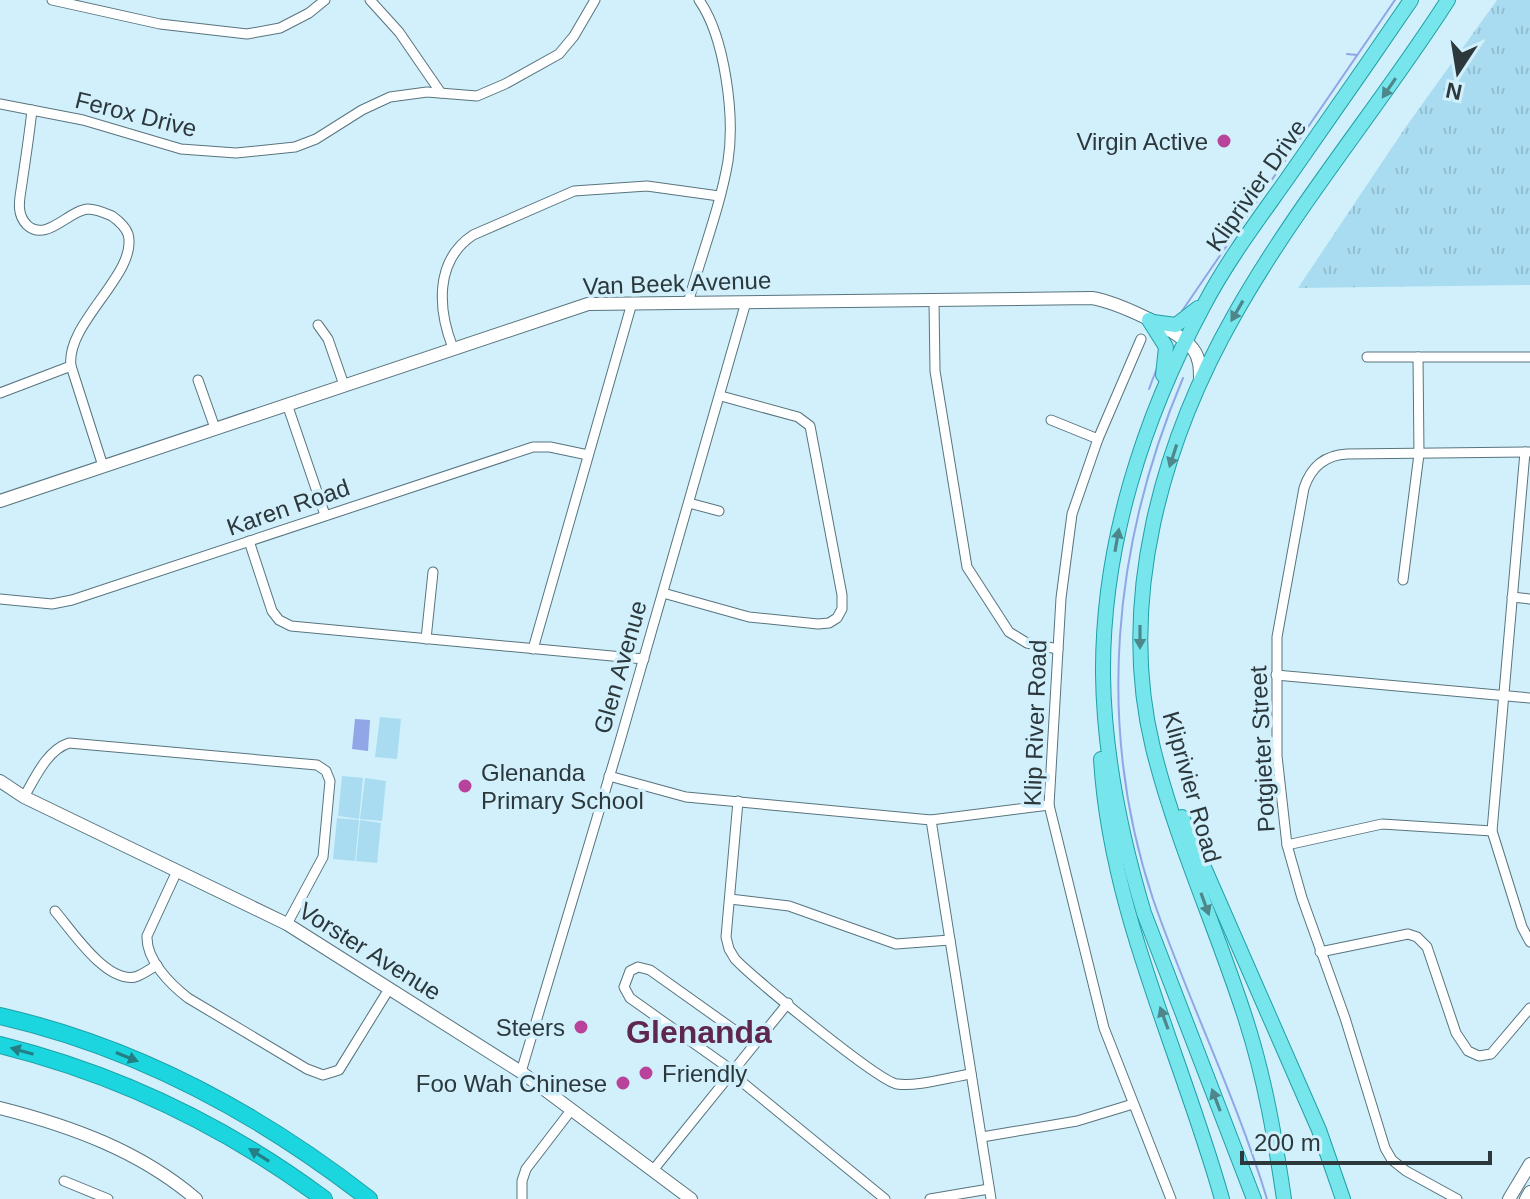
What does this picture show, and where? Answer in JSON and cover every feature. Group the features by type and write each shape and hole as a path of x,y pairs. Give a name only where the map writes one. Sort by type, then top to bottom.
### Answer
{"highway":[{"path":"0,1016 109,1050 195,1087 284,1136 369,1199"},
{"path":"0,1045 80,1068 154,1098 236,1141 324,1199"}],"main road":[{"name":"Kliprivier Drive","path":"1156,407 1205,303 1242,244 1411,0"},
{"path":"1200,383 1259,274 1448,0"},
{"path":"1151,321 1176,325 1205,303"},
{"path":"1151,321 1167,353 1156,407 1132,475 1113,563 1104,648 1105,703 1119,820 1141,901 1254,1199"},
{"name":"Kliprivier Road","path":"1200,383 1178,439 1146,560 1141,604 1143,690 1153,750 1247,1021 1270,1110 1284,1199"},
{"path":"1105,703 1101,726 1103,779 1122,889 1139,950 1194,1107 1222,1199"},
{"path":"1162,777 1319,1130 1343,1199"}],"street":[{"path":"52,0 160,24 247,34 280,28 309,13 325,0"},
{"path":"370,0 399,32 441,93"},
{"name":"Ferox Drive","path":"0,104 83,120 166,146 236,153 301,145 378,102 415,93 482,95 553,59 568,44 595,0"},
{"path":"688,303 719,196 729,149 725,79 719,45 699,0"},
{"path":"32,110 20,201 23,221 33,230 40,230 89,209 107,213 118,220 126,229 129,239 126,259 73,344 70,354 71,366 103,466"},
{"path":"453,348 442,313 443,283 457,249 473,235 559,196 582,190 664,187 719,196"},
{"name":"Van Beek Avenue","path":"0,501 579,306 1092,298 1117,304 1185,342"},
{"path":"934,301 935,371 967,567 1009,632 1027,643 1058,649"},
{"name":"Glen Avenue","path":"521,1072 746,302"},
{"path":"533,649 632,303"},
{"path":"318,325 332,348 344,385"},
{"name":"Klip River Road","path":"1141,339 1098,439 1072,514 1063,568 1049,805 1095,999 1171,1199"},
{"path":"1185,342 1197,356 1200,383"},
{"path":"1367,357 1530,357"},
{"path":"1403,580 1419,454 1418,357"},
{"path":"0,393 71,366"},
{"path":"198,380 215,428"},
{"path":"663,593 740,616 809,623 829,623 842,609 842,595 810,426 798,417 721,396"},
{"path":"287,404 325,515"},
{"path":"1051,420 1098,439"},
{"name":"Karen Road","path":"0,599 63,603 533,447 550,447 588,455"},
{"path":"1528,452 1492,831 1522,927 1530,942"},
{"name":"Potgieter Street","path":"1457,1199 1406,1171 1388,1155 1302,898 1287,845 1279,788 1277,637 1302,497 1310,472 1325,459 1336,455 1528,452"},
{"path":"689,503 719,511"},
{"path":"249,541 272,611 285,624 299,628 644,659"},
{"path":"426,639 433,572"},
{"path":"1512,597 1530,599"},
{"path":"1276,675 1530,698"},
{"path":"24,797 50,756 69,743 317,765 326,771 330,781 323,857 287,924"},
{"path":"609,776 679,796 931,820 1049,805"},
{"name":"Vorster Avenue","path":"0,781 24,797 287,924 521,1072 691,1199"},
{"path":"738,801 726,937 732,954 788,1003 889,1082 904,1085 971,1074"},
{"path":"930,1199 990,1194 931,820"},
{"path":"1287,845 1382,824 1492,831"},
{"path":"177,871 147,936 148,952 188,998 307,1069 323,1075 332,1074 342,1066 389,989"},
{"path":"730,899 789,906 896,944 950,940"},
{"path":"55,911 101,964 112,972 136,977 157,965"},
{"path":"1320,952 1403,934 1417,937 1427,947 1460,1042 1475,1055 1483,1056 1495,1051 1530,1008"},
{"path":"754,1044 650,970 638,967 630,971 624,987 630,998 732,1072 885,1199"},
{"path":"654,1169 788,1003"},
{"path":"982,1137 1077,1121 1133,1104"},
{"path":"522,1199 526,1169 572,1109"},
{"path":"0,1110 122,1155 156,1174 189,1199"},
{"path":"0,1110 56,1125 123,1150 160,1171 196,1199"},
{"path":"1509,1199 1530,1164"},
{"path":"64,1181 108,1199"},
{"path":"82,1199 88,1189"},
{"path":"1526,1199 1530,1192"}],"green space":[{"path":"1497,0 1530,0 1530,285 1298,288 1405,128"},
{"path":"380,717 401,719 397,759 375,757"},
{"path":"342,776 363,778 359,819 338,816"},
{"path":"365,778 386,781 382,821 360,819"},
{"path":"337,818 359,820 355,861 333,859"},
{"path":"360,820 381,823 377,863 356,861"}],"water":[{"path":"355,719 370,720 368,751 352,749"}],"waterway":[{"path":"1182,311 1395,0"},
{"path":"1347,54 1357,55"},
{"path":"1149,389 1157,368"},
{"path":"1183,378 1159,441 1127,570 1120,636 1119,701 1123,768 1135,833 1153,899 1241,1123 1267,1199"}],"place":[{"name":"Virgin Active","path":"1224,141"},
{"name":"Glenanda Primary School","path":"465,786"},
{"name":"Steers","path":"581,1027"},
{"name":"Friendly","path":"646,1073"},
{"name":"Foo Wah Chinese","path":"623,1083"}],"district":[{"name":"Glenanda","path":"699,1032"}]}
